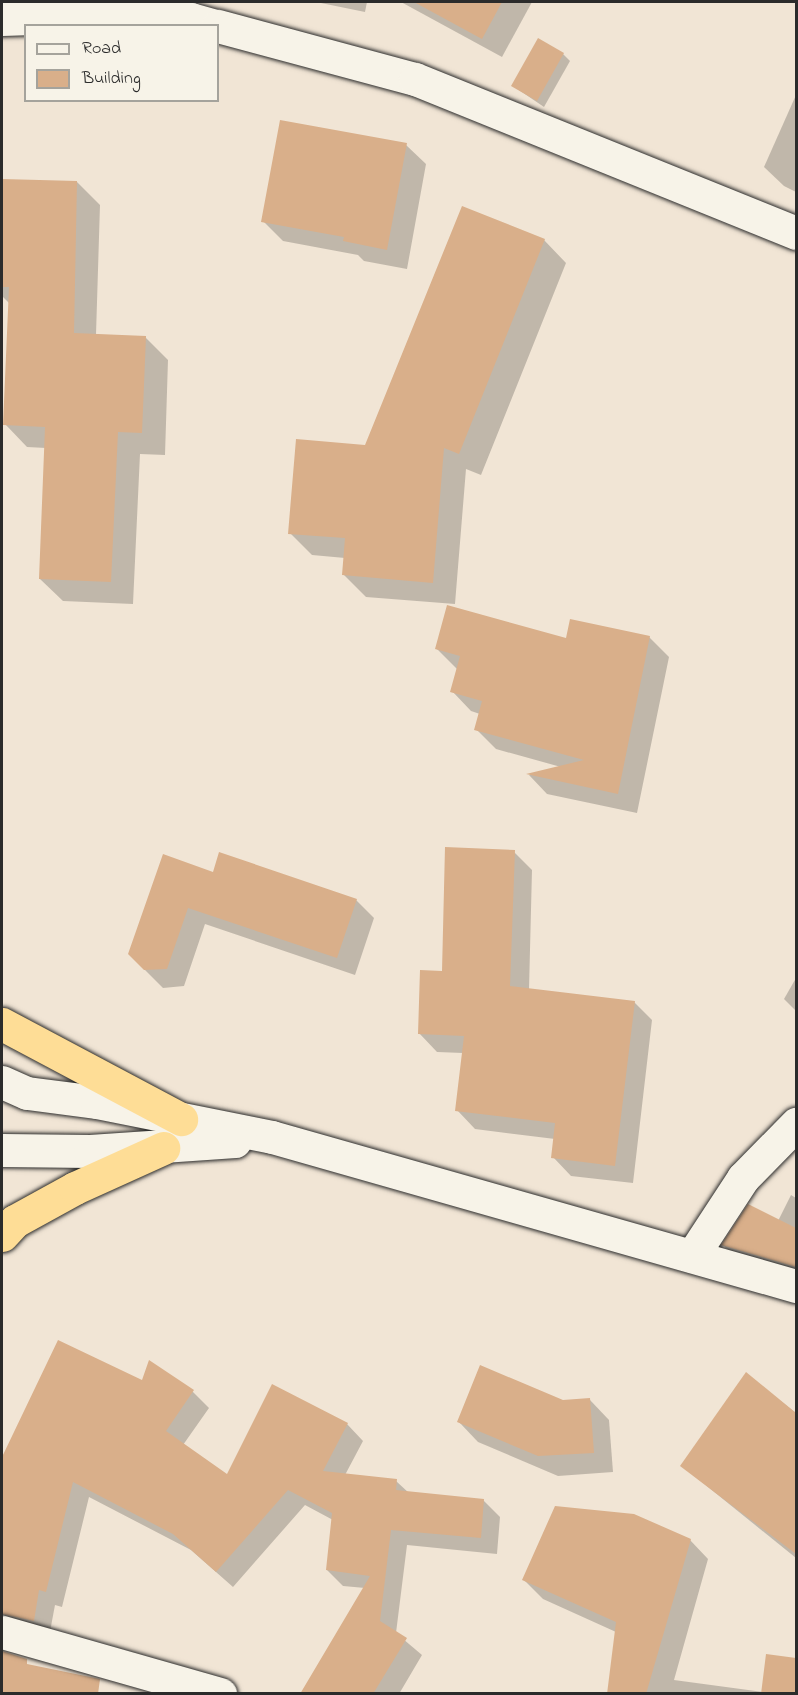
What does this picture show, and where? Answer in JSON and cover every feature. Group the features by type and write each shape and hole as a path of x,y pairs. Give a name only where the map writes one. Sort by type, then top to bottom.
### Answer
{"highway":[{"path":"2,1024 181,1119"},
{"path":"2,1235 15,1221 65,1193 163,1148"}],"street":[{"path":"2,20 123,15 191,19 210,24"},
{"path":"219,27 415,79 796,233"},
{"path":"2,1082 27,1093 272,1137 796,1286"},
{"path":"692,1256 743,1178 796,1124"},
{"path":"2,1150 163,1148 272,1137"},
{"path":"2,1632 220,1694"}],"building":[{"path":"414,2 502,2 482,39"},
{"path":"538,38 564,53 537,101 511,86"},
{"path":"280,120 407,143 387,250 343,241 344,237 261,222"},
{"path":"2,179 77,181 74,333 146,336 142,433 118,432 111,582 39,579 45,427 3,425 9,287 2,287"},
{"path":"462,206 545,239 459,454 444,448 433,583 342,575 345,538 288,534 296,439 365,445"},
{"path":"447,605 566,638 570,619 650,636 618,794 526,774 584,760 474,730 482,701 450,692 460,656 435,649"},
{"path":"445,847 515,850 510,986 635,1001 615,1166 551,1158 555,1123 455,1111 464,1036 418,1034 420,970 442,971"},
{"path":"219,852 357,899 337,958 188,908 167,969 144,970 128,954 163,854 213,872"},
{"path":"748,1204 796,1228 796,1267 721,1245"},
{"path":"58,1340 142,1380 149,1360 194,1390 166,1431 227,1474 272,1384 348,1423 323,1471 397,1479 396,1490 484,1499 481,1538 391,1530 380,1621 407,1638 373,1694 300,1694 370,1576 326,1570 332,1513 288,1490 216,1572 173,1534 73,1482 46,1592 39,1590 34,1621 2,1614 2,1457"},
{"path":"480,1365 563,1400 590,1398 594,1453 538,1456 457,1422"},
{"path":"746,1372 796,1413 796,1554 680,1466"},
{"path":"555,1506 634,1514 691,1539 646,1694 607,1694 616,1622 522,1580"},
{"path":"2,1651 27,1659 27,1664 100,1679 98,1694 2,1694"},
{"path":"766,1654 796,1658 796,1694 761,1694"}]}
